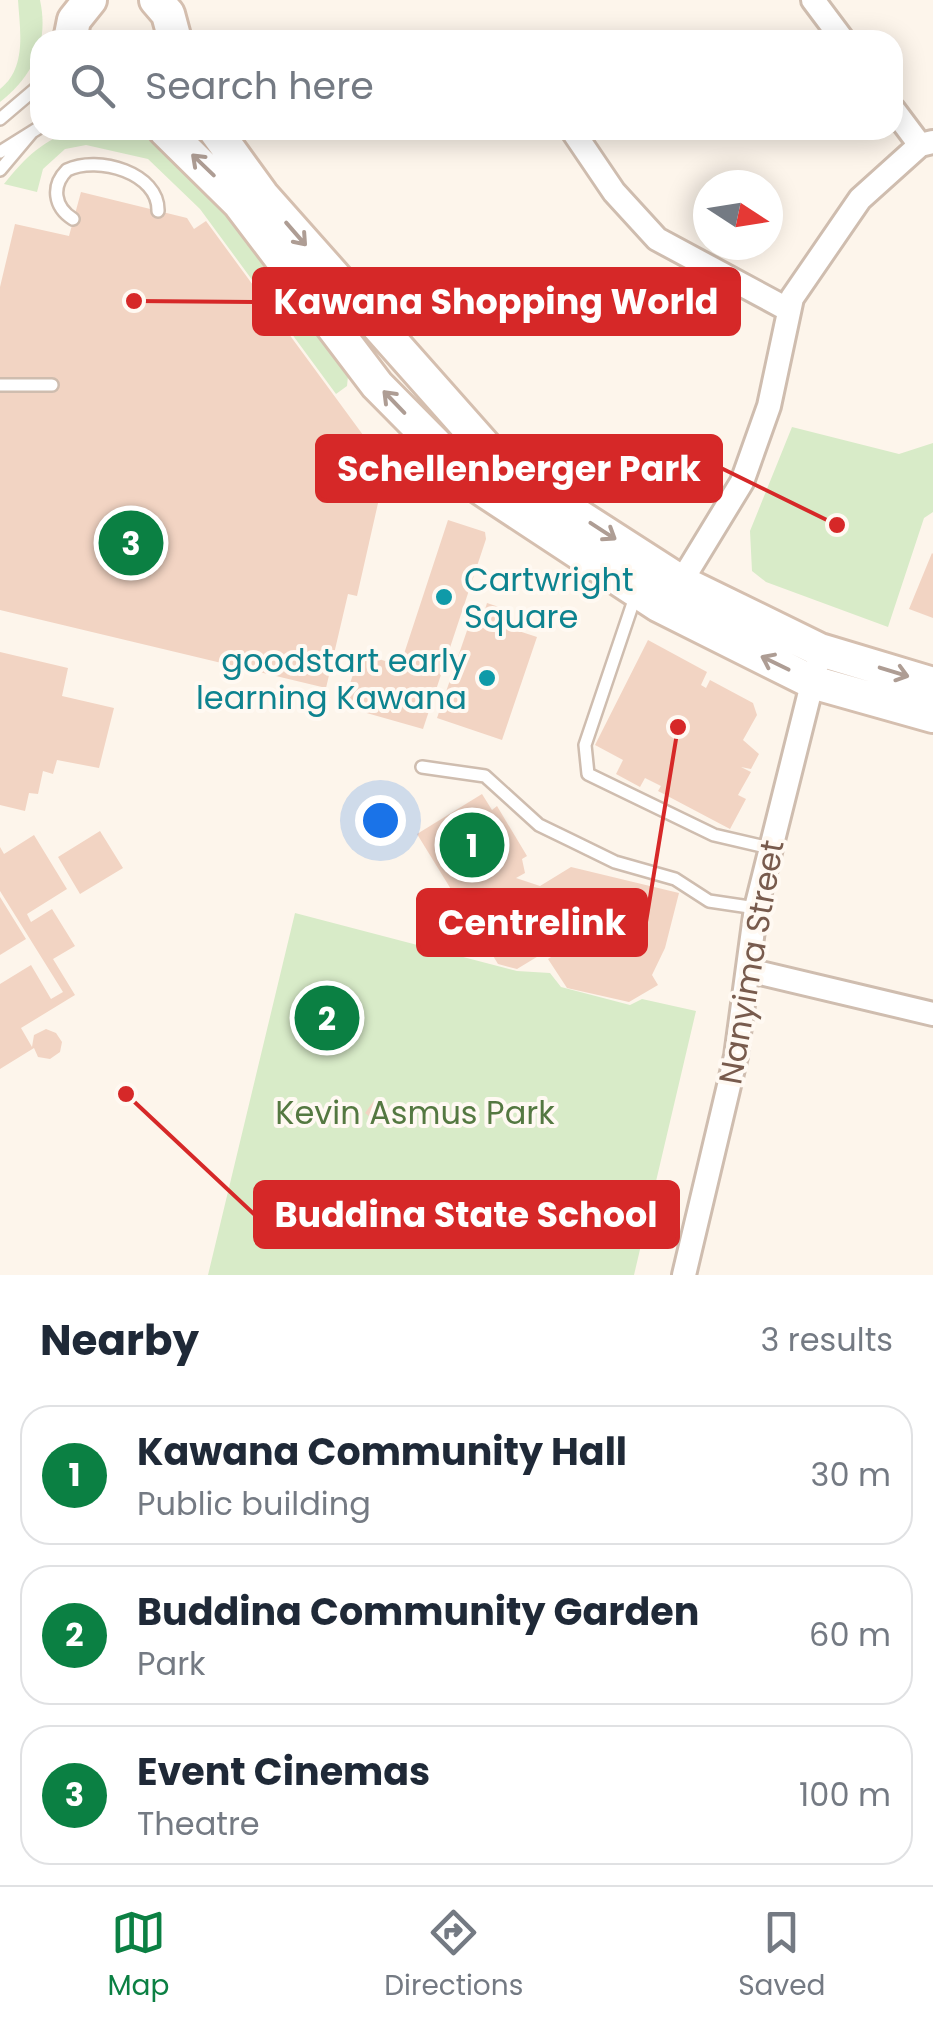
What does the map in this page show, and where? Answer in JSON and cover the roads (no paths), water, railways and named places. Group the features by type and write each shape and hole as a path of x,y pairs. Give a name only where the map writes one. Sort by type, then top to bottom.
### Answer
{"main road":[{"path":"56,0 67,30"},
{"path":"72,30 74,20 90,0"},
{"path":"175,140 239,203 377,385 476,485 637,593 933,716"},
{"path":"221,140 262,195 504,468 816,666 933,684"}],"street":[{"path":"813,0 835,30"},
{"path":"681,582 742,482 769,406 787,309 860,199 926,144 903,119"},
{"path":"579,140 614,192 658,239 787,309"},
{"name":"Nanyima Street","path":"684,1275 736,1056 756,908 816,666"},
{"path":"748,970 933,1014"}],"lane":[{"path":"0,118 30,93"},
{"path":"0,152 30,134"},
{"path":"0,170 30,137"},
{"path":"74,220 58,204 56,188 68,170 87,164 142,178 154,189 158,211"},
{"path":"0,384 52,385"},
{"path":"637,593 584,745 588,774 714,835 770,848"},
{"path":"422,767 485,776 539,825 614,862 675,879 710,901 756,908"}],"place":[{"name":"Kawana Shopping World","path":"134,301"},
{"name":"Schellenberger Park","path":"837,525"},
{"name":"Event Cinemas","path":"131,543"},
{"name":"Cartwright Square","path":"444,597"},
{"name":"goodstart early learning Kawana","path":"487,678"},
{"name":"Centrelink","path":"678,727"},
{"name":"Kawana Community Hall","path":"472,845"},
{"name":"Buddina Community Garden","path":"327,1018"},
{"name":"Buddina State School","path":"126,1094"}],"park label":[{"name":"Kevin Asmus Park","path":"415,1112"}]}
